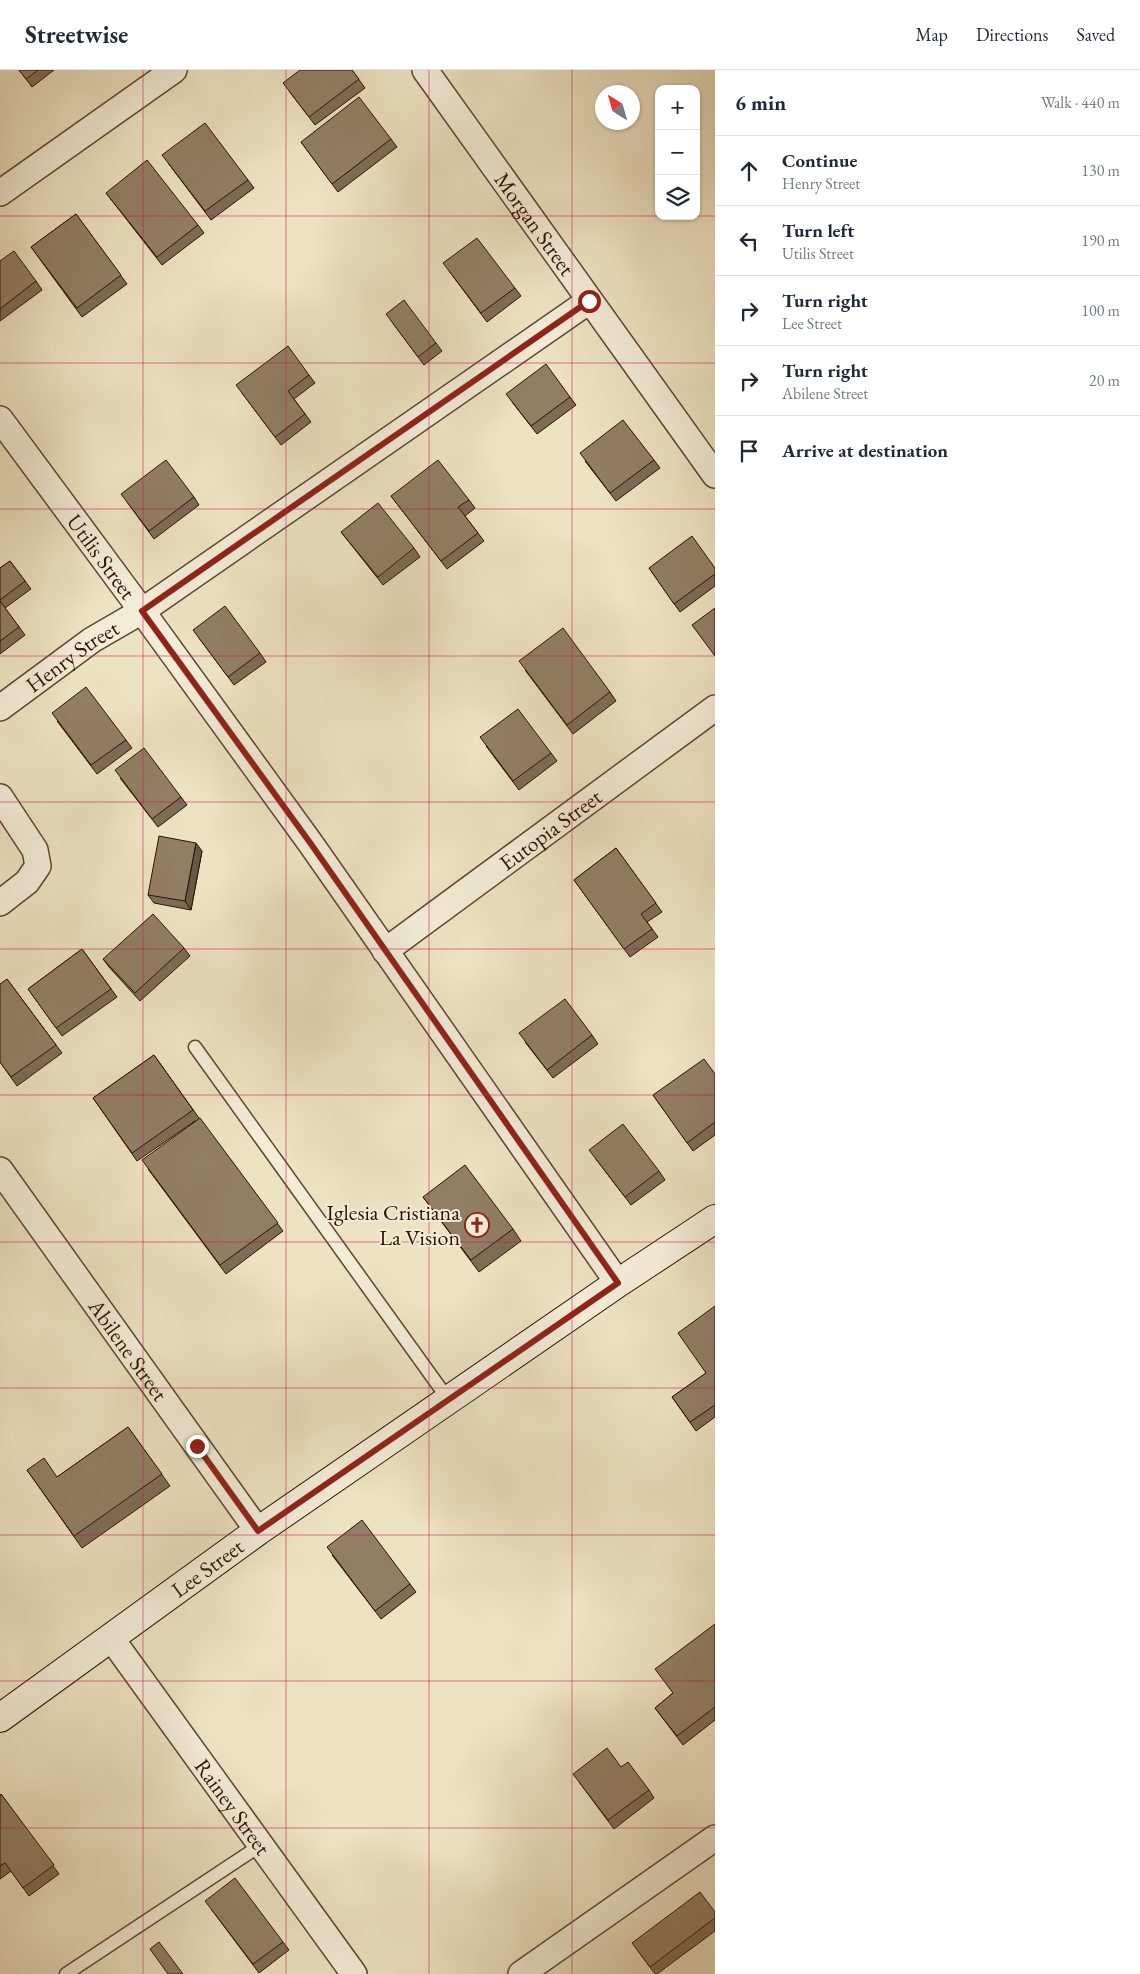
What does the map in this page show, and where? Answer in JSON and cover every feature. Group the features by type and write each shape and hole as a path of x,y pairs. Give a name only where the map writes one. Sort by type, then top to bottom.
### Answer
{"main road":[{"name":"Lee Street","path":"0,1718 258,1531 448,1399 715,1219"}],"street":[{"path":"0,193 174,70"},
{"name":"Morgan Street","path":"425,70 715,475"},
{"name":"Henry Street","path":"0,708 92,640 142,611 589,301"},
{"name":"Utilis Street","path":"0,418 142,611 385,950 618,1283"},
{"name":"Eutopia Street","path":"385,950 715,708"},
{"path":"0,797 35,850 38,866 28,882 0,903"},
{"name":"Abilene Street","path":"0,1170 258,1531"},
{"name":"Rainey Street","path":"112,1638 354,1974"},
{"path":"522,1974 715,1838"}],"lane":[{"path":"195,1047 448,1399"},
{"path":"66,1974 261,1845"}],"building":[{"path":"19,70 38,70 26,79"},
{"path":"300,70 352,70 359,79 309,117 283,83"},
{"path":"359,97 391,139 332,184 301,142"},
{"path":"205,123 248,180 205,211 162,155"},
{"path":"147,160 198,225 157,257 106,193"},
{"path":"76,214 121,275 77,308 31,247"},
{"path":"477,238 515,288 481,313 443,263"},
{"path":"14,251 36,281 0,309 0,261"},
{"path":"404,300 436,343 418,357 386,314"},
{"path":"288,346 309,375 288,391 305,414 275,437 236,385"},
{"path":"546,364 570,397 531,426 506,394"},
{"path":"623,420 654,460 610,493 580,453"},
{"path":"166,460 194,497 149,531 121,494"},
{"path":"438,460 469,500 458,507 478,533 441,561 391,496"},
{"path":"378,503 414,548 378,577 341,532"},
{"path":"692,536 715,568 715,574 674,604 649,568"},
{"path":"10,561 25,581 0,600 0,568"},
{"path":"0,601 19,627 0,641"},
{"path":"225,606 260,653 228,677 193,630"},
{"path":"715,608 715,656 692,625"},
{"path":"563,628 610,692 567,725 519,661"},
{"path":"86,687 126,740 91,765 52,713"},
{"path":"518,709 551,753 513,781 480,737"},
{"path":"144,748 181,797 152,819 115,770"},
{"path":"159,836 196,843 185,901 148,895"},
{"path":"616,848 656,903 641,914 652,929 624,949 574,880"},
{"path":"153,914 184,948 135,993 103,959"},
{"path":"82,949 111,989 56,1028 28,989"},
{"path":"7,979 56,1045 11,1077 0,1062 0,984"},
{"path":"565,999 592,1035 547,1070 519,1033"},
{"path":"154,1055 193,1110 132,1153 93,1098"},
{"path":"704,1059 715,1074 715,1122 687,1143 653,1095"},
{"path":"200,1118 278,1223 220,1265 142,1160"},
{"path":"623,1124 659,1171 625,1197 589,1150"},
{"name":"Iglesia Cristiana La Vision","path":"465,1165 513,1229 471,1260 423,1197"},
{"path":"715,1306 715,1405 690,1422 672,1397 706,1373 678,1333"},
{"path":"128,1427 162,1474 74,1536 27,1470 44,1458 57,1477"},
{"path":"362,1520 410,1584 375,1611 327,1547"},
{"path":"715,1624 715,1707 677,1736 655,1708 673,1693 655,1669"},
{"path":"607,1748 621,1767 628,1762 649,1790 608,1820 573,1774"},
{"path":"1,1794 54,1865 23,1888 5,1863 0,1866"},
{"path":"235,1878 283,1942 253,1964 205,1901"},
{"path":"700,1892 715,1912 715,1918 650,1967 632,1943"},
{"path":"159,1942 183,1974 168,1974 150,1949"}],"place":[{"name":"Iglesia Cristiana La Vision","path":"477,1225"}],"route":[{"path":"197,1446 258,1531 618,1283 311,844 142,611 589,301"}]}
